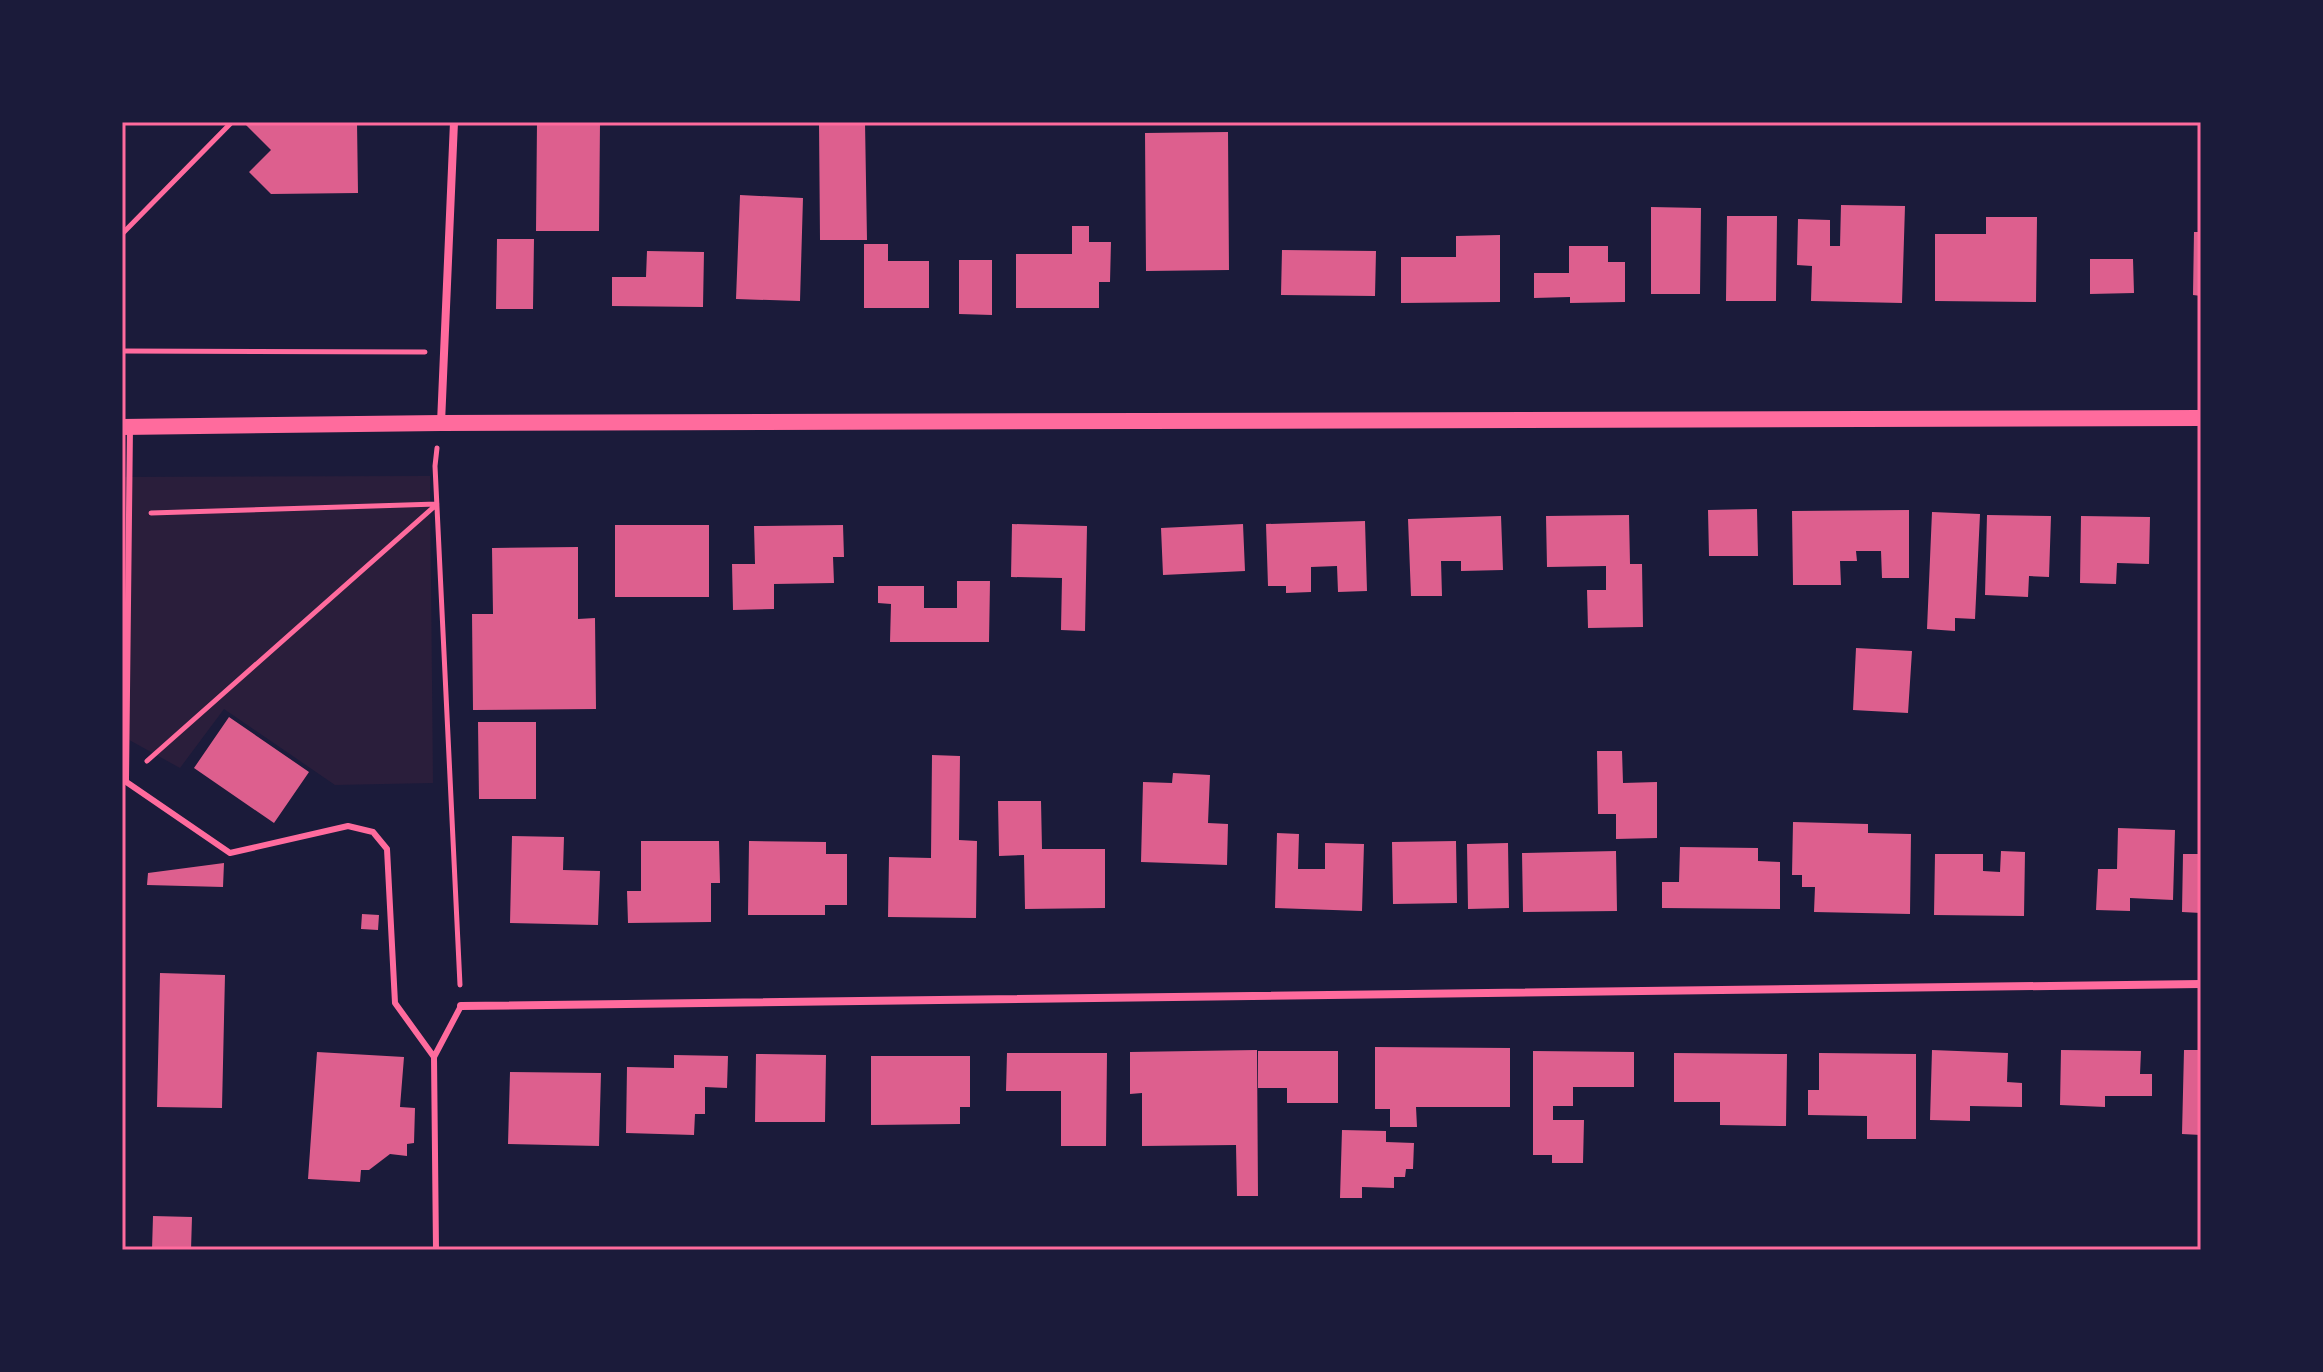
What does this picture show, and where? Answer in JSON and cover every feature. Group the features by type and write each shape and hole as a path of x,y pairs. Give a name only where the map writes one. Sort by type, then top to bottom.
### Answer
{"main road":[{"path":"126,427 441,423 2201,418"}],"street":[{"path":"441,423 454,122"},
{"path":"461,1006 2201,984"}],"lane":[{"path":"126,427 129,514 124,779 230,853 348,826 373,832 387,849 395,1003 434,1057"},
{"path":"436,1250 434,1057 461,1006"}],"path":[{"path":"122,234 232,122"},
{"path":"122,351 444,352"},
{"path":"441,423 435,466 461,1006"},
{"path":"129,514 437,504"},
{"path":"124,779 437,504"}],"shaded area":[{"path":"430,476 433,783 335,785 224,709 180,768 122,736 122,477"}],"building":[{"path":"243,122 357,122 358,193 271,194 249,172 271,150"},
{"path":"537,122 600,122 599,231 536,231"},
{"path":"819,122 865,122 867,240 820,240"},
{"path":"1228,132 1229,270 1146,271 1145,133"},
{"path":"740,195 803,198 800,301 736,299"},
{"path":"1841,205 1905,206 1902,303 1811,301 1812,266 1797,265 1798,219 1830,220 1830,246 1840,246"},
{"path":"1651,207 1701,208 1700,294 1651,294"},
{"path":"1727,216 1777,216 1776,301 1726,301"},
{"path":"1986,217 2037,217 2036,302 1935,301 1935,234 1986,234"},
{"path":"1072,226 1089,226 1089,242 1111,242 1110,282 1099,282 1099,308 1016,308 1016,254 1072,254"},
{"path":"2194,232 2201,232 2201,296 2193,295"},
{"path":"1500,235 1500,302 1401,303 1401,257 1456,257 1456,236"},
{"path":"497,239 534,239 533,309 496,309"},
{"path":"864,244 888,244 888,261 929,261 929,308 864,308"},
{"path":"1569,246 1608,246 1608,262 1625,262 1625,302 1570,303 1570,297 1534,298 1534,273 1569,273"},
{"path":"1282,250 1376,251 1375,296 1281,295"},
{"path":"647,251 704,252 703,307 612,306 612,277 646,277"},
{"path":"2090,259 2133,259 2134,293 2090,294"},
{"path":"959,260 992,260 992,315 959,314"},
{"path":"1757,509 1758,556 1709,556 1708,510"},
{"path":"1909,510 1909,578 1882,578 1881,551 1856,551 1857,561 1840,561 1841,585 1793,585 1792,511"},
{"path":"1932,512 1980,514 1975,619 1955,618 1955,631 1927,629"},
{"path":"1629,515 1630,564 1642,564 1643,627 1588,628 1587,590 1606,590 1606,566 1547,567 1546,516"},
{"path":"1987,515 2051,516 2049,577 2029,576 2028,597 1985,595"},
{"path":"1501,516 1503,570 1461,571 1461,561 1441,561 1442,596 1411,596 1408,519"},
{"path":"2081,516 2150,517 2149,564 2117,563 2116,584 2080,583"},
{"path":"1365,521 1367,591 1338,592 1337,566 1311,567 1311,592 1286,593 1286,586 1268,586 1266,524"},
{"path":"1012,524 1087,526 1085,631 1061,630 1062,578 1011,577"},
{"path":"1243,524 1245,571 1163,575 1161,528"},
{"path":"615,525 709,525 709,597 615,597"},
{"path":"843,525 844,557 833,557 834,583 774,584 774,609 733,610 732,564 755,564 754,526"},
{"path":"578,547 578,619 595,618 596,709 473,710 472,614 493,614 492,548"},
{"path":"957,581 990,581 989,642 890,642 891,604 878,603 878,586 924,586 924,608 957,608"},
{"path":"1856,648 1912,651 1908,713 1853,710"},
{"path":"229,717 309,772 274,823 194,768"},
{"path":"478,722 536,722 536,799 479,799"},
{"path":"1597,751 1622,751 1623,783 1657,782 1657,838 1616,839 1616,814 1598,814"},
{"path":"932,755 960,756 959,840 977,841 976,918 888,917 889,857 931,858"},
{"path":"1173,773 1210,775 1208,823 1228,824 1227,865 1141,862 1143,782 1172,783"},
{"path":"998,801 1041,801 1042,849 1105,849 1105,908 1025,909 1024,855 999,856"},
{"path":"1793,822 1868,824 1868,833 1911,834 1910,914 1814,912 1815,887 1802,887 1802,875 1792,875"},
{"path":"2118,828 2175,830 2173,900 2130,898 2130,911 2096,910 2098,869 2117,869"},
{"path":"1277,833 1299,834 1298,869 1325,869 1325,843 1364,844 1362,911 1275,908"},
{"path":"512,836 564,837 563,870 600,871 598,925 510,923"},
{"path":"641,841 719,841 720,883 711,883 711,922 628,923 627,891 641,891"},
{"path":"749,841 826,842 826,854 847,854 847,905 825,905 825,915 748,915"},
{"path":"1456,841 1457,903 1393,904 1392,842"},
{"path":"1508,843 1509,908 1468,909 1467,844"},
{"path":"1680,847 1758,848 1758,861 1780,862 1780,909 1662,908 1662,882 1679,882"},
{"path":"1616,851 1617,911 1523,912 1522,853"},
{"path":"2001,851 2025,852 2024,916 1934,915 1935,854 1983,854 1983,871 2000,872"},
{"path":"2183,854 2201,854 2201,913 2182,912"},
{"path":"224,863 223,887 147,885 148,873"},
{"path":"362,914 379,915 378,930 361,929"},
{"path":"160,973 225,975 222,1108 157,1107"},
{"path":"1375,1047 1510,1048 1510,1107 1416,1107 1417,1127 1390,1127 1390,1109 1375,1109"},
{"path":"1257,1050 1258,1196 1237,1196 1236,1145 1142,1146 1142,1093 1130,1094 1130,1052"},
{"path":"1932,1050 2008,1053 2007,1082 2022,1083 2022,1107 1970,1106 1970,1121 1930,1120"},
{"path":"2061,1050 2141,1051 2140,1074 2152,1074 2152,1096 2105,1096 2105,1107 2060,1105"},
{"path":"2184,1050 2201,1050 2201,1135 2182,1134"},
{"path":"1258,1051 1338,1051 1338,1103 1287,1103 1287,1088 1258,1088"},
{"path":"1533,1051 1634,1052 1634,1087 1573,1087 1573,1106 1553,1106 1553,1120 1584,1120 1583,1163 1552,1163 1552,1155 1533,1155"},
{"path":"317,1052 404,1057 400,1107 415,1108 414,1143 407,1144 407,1156 390,1154 369,1170 361,1170 360,1182 308,1179"},
{"path":"1007,1053 1107,1053 1106,1146 1061,1146 1061,1091 1006,1091"},
{"path":"1674,1053 1787,1054 1786,1126 1720,1125 1720,1102 1674,1102"},
{"path":"1819,1053 1916,1054 1916,1139 1867,1139 1867,1116 1808,1115 1808,1090 1819,1090"},
{"path":"756,1054 826,1055 825,1122 755,1122"},
{"path":"674,1055 728,1056 727,1088 705,1087 705,1114 695,1114 694,1135 626,1133 627,1067 674,1068"},
{"path":"871,1056 970,1056 970,1107 960,1107 960,1124 871,1125"},
{"path":"510,1072 601,1073 599,1146 508,1144"},
{"path":"1342,1130 1386,1131 1386,1142 1414,1143 1413,1169 1406,1169 1405,1177 1394,1177 1394,1188 1362,1187 1362,1198 1340,1198"},
{"path":"153,1216 192,1217 191,1250 152,1250"}]}
